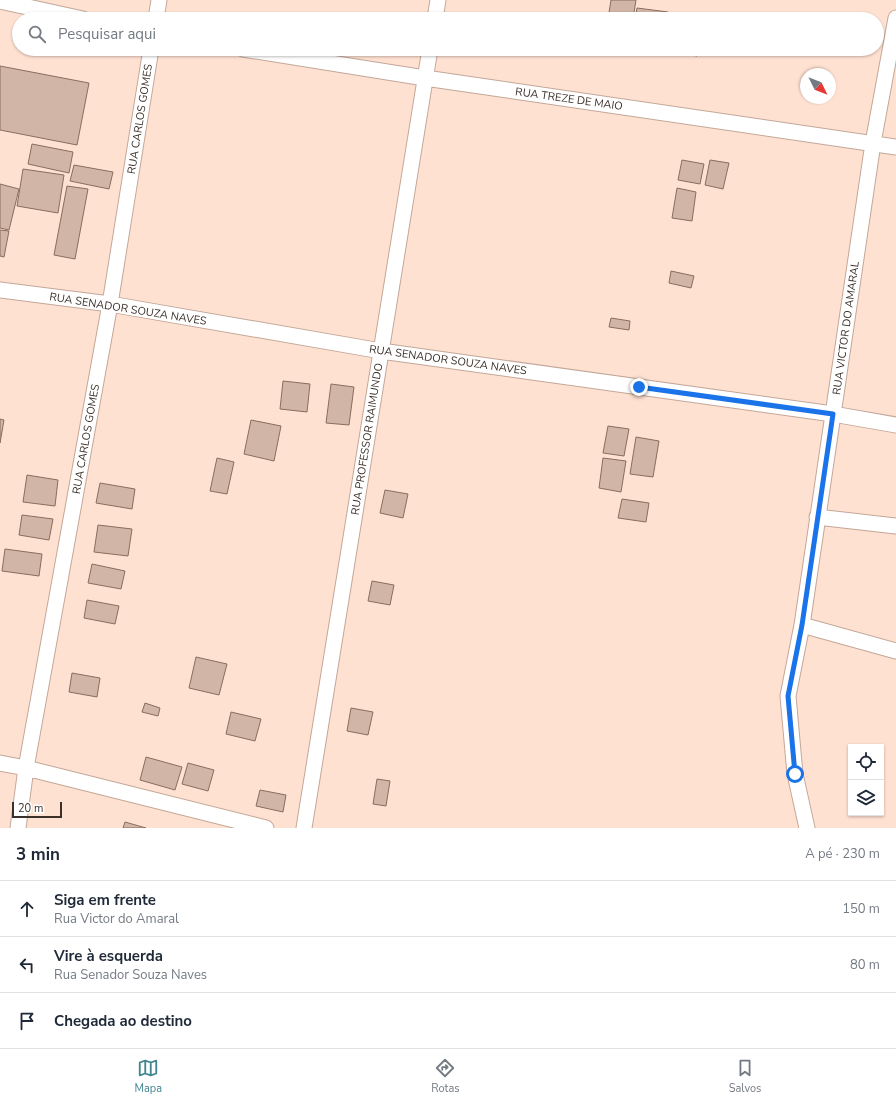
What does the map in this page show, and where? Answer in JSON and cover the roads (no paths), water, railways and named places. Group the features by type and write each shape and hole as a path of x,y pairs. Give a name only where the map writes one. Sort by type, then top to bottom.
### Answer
{"street":[{"path":"157,12 159,0"},
{"path":"436,12 438,0"},
{"path":"0,1 51,12"},
{"name":"RUA VICTOR DO AMARAL","path":"807,828 795,774 788,696 802,625 873,143 896,18"},
{"name":"RUA CARLOS GOMES","path":"18,828 26,768 110,304 150,56"},
{"name":"RUA TREZE DE MAIO","path":"287,56 425,78 896,147"},
{"name":"RUA PROFESSOR RAIMUNDO","path":"304,828 429,56"},
{"name":"RUA SENADOR SOUZA NAVES","path":"0,290 110,304 381,351 833,414 896,425"},
{"path":"817,517 896,526"},
{"path":"802,625 896,651"},
{"path":"0,763 26,768 266,828"}]}
